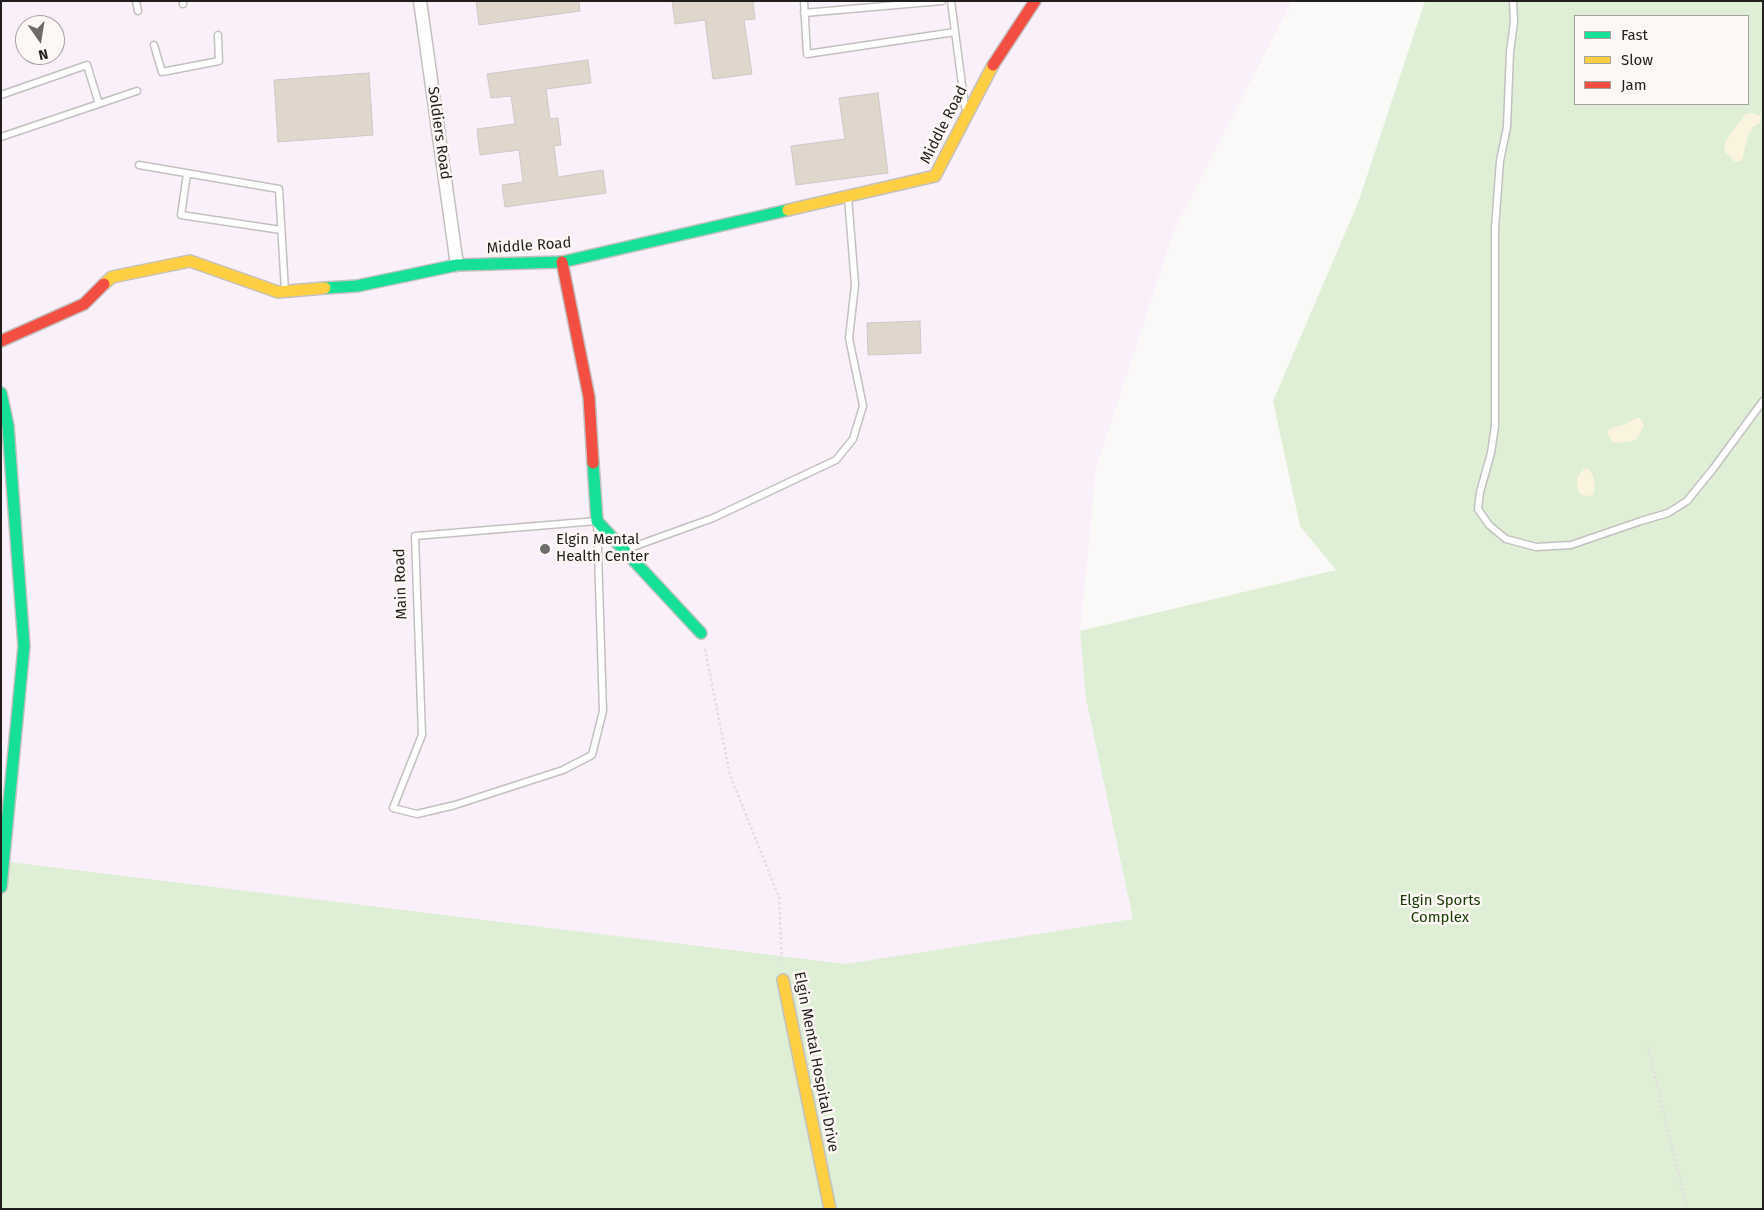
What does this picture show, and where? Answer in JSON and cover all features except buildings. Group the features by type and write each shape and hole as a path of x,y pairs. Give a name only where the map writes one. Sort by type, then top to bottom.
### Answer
{"street":[{"name":"Soldiers Road","path":"420,1 457,265"},
{"name":"Middle Road","path":"1,341 84,304 112,277 190,261 278,292 357,286 457,265 562,262 935,176 990,70 1035,1"},
{"path":"562,262 589,397 597,521 701,633"},
{"path":"1,393 8,426 24,646 7,778 1,887"},
{"name":"Elgin Mental Hospital Drive","path":"783,980 830,1209"}],"lane":[{"path":"136,1 138,11"},
{"path":"804,1 807,54 955,32"},
{"path":"804,13 942,1"},
{"path":"951,1 966,116"},
{"path":"1514,1 1507,127 1500,161 1496,219 1494,426 1491,453 1480,492 1478,509 1489,525 1506,539 1536,547 1571,545 1668,513 1686,501 1713,469 1763,401"},
{"path":"154,45 162,72 219,61 218,35"},
{"path":"1,95 87,65 99,104"},
{"path":"1,137 137,91"},
{"path":"139,165 279,189 285,291"},
{"path":"186,174 181,215 281,230"},
{"path":"624,550 713,518 836,460 853,439 863,406 850,338 855,285 848,196"},
{"name":"Main Road","path":"597,521 603,711 592,755 563,770 456,805 417,814 393,808 422,734 415,536 597,521"}],"path":[{"name":"Elgin Mental Hospital Drive","path":"701,633 730,775 779,897 783,980"},
{"path":"1648,1047 1687,1209"}],"shaded area":[{"name":"Elgin Mental Health Center","path":"1,1 1292,1 1175,228 1096,468 1080,631 1086,699 1133,919 783,980 1,869"}],"green space":[{"name":"Elgin Sports Complex","path":"1425,1 1763,1 1763,1209 1,1209 1,861 846,964 1133,919 1086,699 1080,631 1336,570 1300,526 1273,401 1358,203"}],"sand":[{"path":"1752,113 1761,116 1760,123 1753,127 1748,136 1742,160 1735,162 1724,151 1726,141 1746,114"},
{"path":"1636,418 1640,418 1644,426 1636,440 1612,442 1607,432 1611,428 1626,424"},
{"path":"1584,469 1589,469 1593,476 1595,488 1593,495 1582,495 1578,491 1577,477"}],"traffic: fast":[{"path":"325,288 357,286 457,265 562,262 788,210"},
{"path":"1,393 8,426 24,646 1,887"},
{"path":"593,463 597,521 701,633"}],"traffic: slow":[{"path":"788,210 935,176 993,65"},
{"path":"104,284 112,277 190,261 278,292 325,288"},
{"path":"783,980 830,1209"}],"traffic: jam":[{"path":"993,65 1035,1"},
{"path":"562,262 589,397 593,463"},
{"path":"1,341 84,304 104,284"}],"place":[{"name":"Elgin Mental Health Center","path":"545,549"}]}
